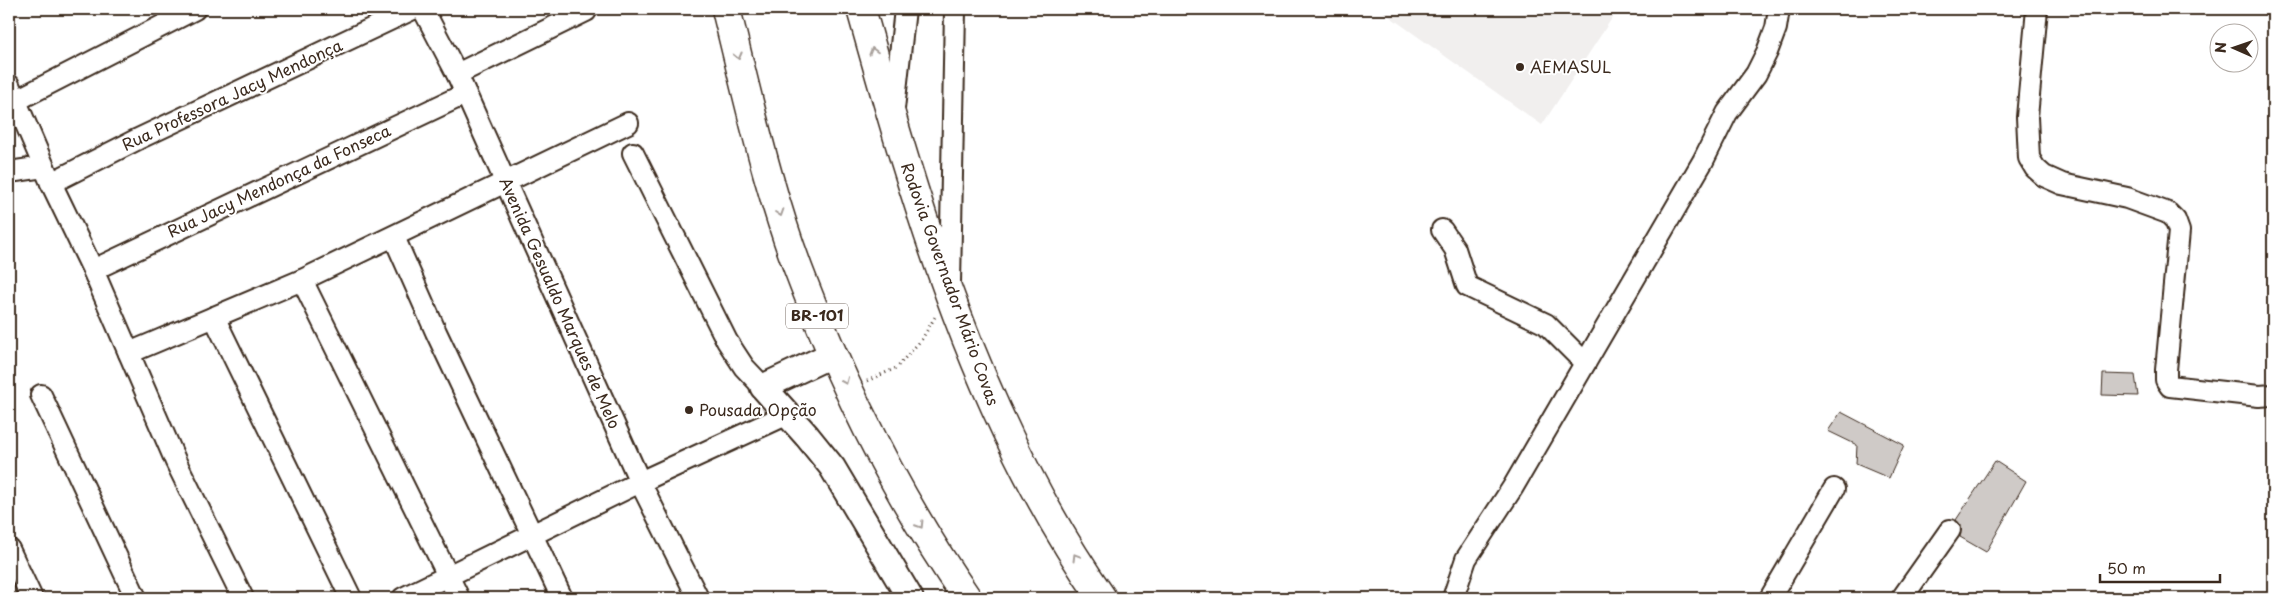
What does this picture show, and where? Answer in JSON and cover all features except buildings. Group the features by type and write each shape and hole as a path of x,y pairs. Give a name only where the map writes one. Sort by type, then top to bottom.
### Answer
{"highway":[{"name":"BR-101","path":"726,9 773,192 803,283 849,390 892,479 967,598"},
{"name":"Rodovia Governador Mário Covas","path":"861,9 924,221 999,418 1044,505 1102,598"}],"main road":[{"path":"833,354 762,387 788,414 832,467 910,598"}],"street":[{"path":"195,9 13,93 48,175 93,270 176,462 244,598"},
{"name":"Rua Professora Jacy Mendonça","path":"9,172 48,175 138,139 413,9"},
{"name":"Avenida Gesualdo Marques de Melo","path":"423,9 457,74 507,182 640,482 698,598"},
{"path":"893,121 904,9"},
{"path":"950,293 955,9"},
{"path":"1453,598 1466,559 1513,486 1585,363 1703,161 1727,113 1756,74 1776,28 1779,9"},
{"path":"2037,9 2027,117 2029,158 2035,168 2044,176 2062,184 2127,198 2168,213 2175,220 2179,231 2166,370 2166,380 2170,386 2259,396 2273,395"},
{"path":"457,74 586,11"},
{"name":"Rua Jacy Mendonça da Fonseca","path":"93,270 465,94"},
{"path":"129,353 302,280 628,123"},
{"path":"633,153 727,341 744,367 762,387"},
{"path":"1442,230 1455,249 1467,286 1546,324 1585,363"},
{"path":"394,237 436,332 562,598"},
{"path":"302,280 459,598"},
{"path":"214,317 351,598"},
{"path":"41,395 136,598"},
{"path":"402,598 640,482 712,451 788,414"},
{"path":"1770,598 1834,489"},
{"path":"1902,598 1950,530"},
{"path":"9,549 32,598"}],"path":[{"path":"849,390 896,368 922,339 950,293"}],"shaded area":[{"name":"AEMASUL","path":"1379,9 1618,9 1542,125"}],"place":[{"name":"AEMASUL","path":"1520,67"},
{"name":"Pousada Opção","path":"689,410"}]}
